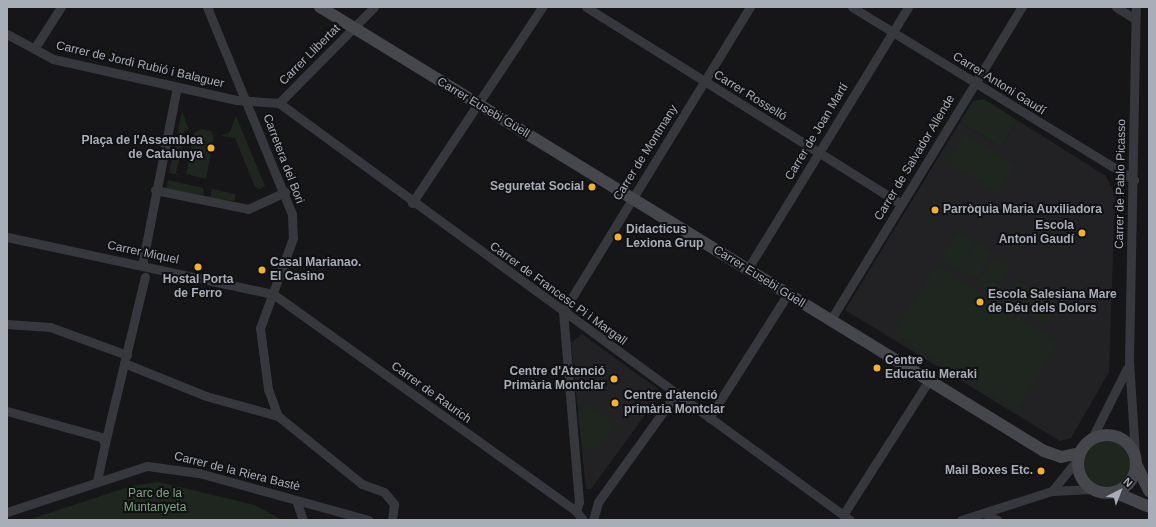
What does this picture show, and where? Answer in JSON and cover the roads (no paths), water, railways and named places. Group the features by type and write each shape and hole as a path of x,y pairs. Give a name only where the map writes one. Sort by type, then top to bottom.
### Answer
{"street":[{"path":"34,49 61,7"},
{"name":"Carretera del Bori","path":"207,7 249,102 285,192 292,214 293,238 273,294 261,322 260,335 268,389 278,416"},
{"name":"Carrer Eusebi Güell","path":"320,7 787,295 1052,455 1067,457 1079,456"},
{"name":"Carrer Llibertat","path":"279,103 374,7"},
{"path":"412,203 476,104 542,7"},
{"name":"Carrer Rosselló","path":"586,7 901,204"},
{"name":"Carrer de Montmany","path":"564,312 631,199 750,7"},
{"name":"Carrer Antoni Gaudí","path":"852,7 893,31 975,84 1134,180"},
{"name":"Carrer de Joan Martí","path":"747,270 908,7"},
{"name":"Carrer de Salvador Allende","path":"830,321 1022,7"},
{"path":"1116,7 1135,19"},
{"name":"Carrer de Pablo Picasso","path":"1136,7 1134,180 1129,361 1136,459"},
{"name":"Carrer de Jordi Rubió i Balaguer","path":"7,34 53,59 249,102"},
{"path":"142,265 155,190 177,87"},
{"path":"249,102 279,103"},
{"name":"Carrer de Francesc Pi i Margall","path":"279,103 412,203 847,517"},
{"path":"155,190 248,209 285,192"},
{"name":"Carrer Miquel","path":"7,236 273,294"},
{"path":"97,481 145,277"},
{"name":"Carrer de Raurich","path":"273,294 578,506"},
{"path":"709,418 787,295"},
{"path":"564,312 578,506 583,520"},
{"path":"7,324 50,328 111,348 125,359 206,396 278,416 362,484 384,492 394,504 392,520"},
{"name":"Carrer de Pablo Picasso","path":"1090,440 1119,389 1129,361"},
{"path":"847,517 929,380"},
{"path":"593,520 596,506 676,394"},
{"path":"7,411 101,438 105,443"},
{"path":"1052,491 1090,440 1114,435 1123,439 1136,459 1149,490"},
{"path":"1079,456 1081,477 1093,489"},
{"path":"1114,492 1130,482 1136,459"},
{"name":"Carrer de la Riera Bastè","path":"7,512 146,466 170,466 370,520"},
{"path":"962,520 1052,491 1093,489 1114,492 1149,507"},
{"path":"296,500 303,520"},
{"path":"578,506 596,506"},
{"path":"984,513 997,520"}],"place":[{"name":"Plaça de l'Assemblea de Catalunya","path":"211,148"},
{"name":"Seguretat Social","path":"592,187"},
{"name":"Parròquia Maria Auxiliadora","path":"935,210"},
{"name":"Escola Antoni Gaudí","path":"1082,233"},
{"name":"Didacticus Lexiona Grup","path":"618,237"},
{"name":"Hostal Porta de Ferro","path":"198,267"},
{"name":"Casal Marianao. El Casino","path":"262,270"},
{"name":"Escola Salesiana Mare de Déu dels Dolors","path":"980,302"},
{"name":"Centre Educatiu Meraki","path":"877,368"},
{"name":"Centre d'Atenció Primària Montclar","path":"614,379"},
{"name":"Centre d'atenció primària Montclar","path":"615,403"},
{"name":"Mail Boxes Etc.","path":"1041,471"}],"park label":[{"name":"Parc de la Muntanyeta","path":"155,501"}]}
